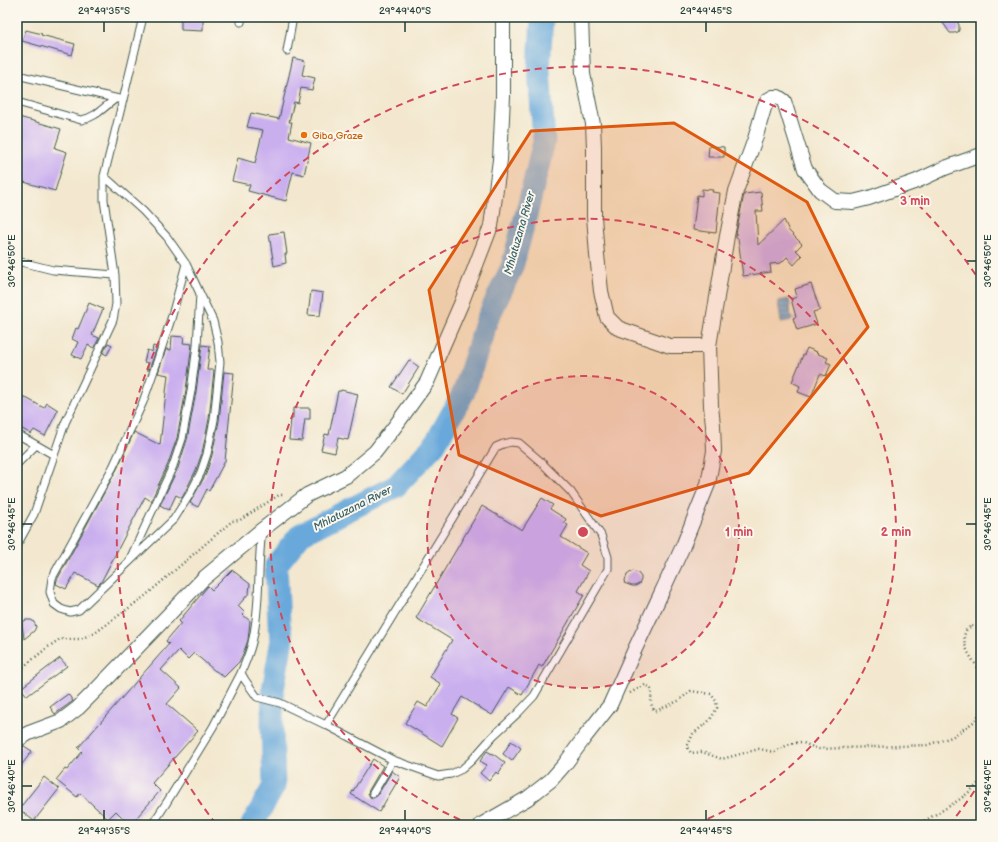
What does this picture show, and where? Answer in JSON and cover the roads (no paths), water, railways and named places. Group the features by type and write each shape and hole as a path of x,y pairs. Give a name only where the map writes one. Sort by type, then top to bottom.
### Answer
{"street":[{"path":"17,740 29,733 61,721 78,708 202,579 307,494 346,476 374,452 396,425 427,382 461,304 491,226 500,160 503,96 503,17"},
{"path":"581,17 583,74 593,124 594,216 597,255 601,291 607,317 618,328 670,346 709,346"},
{"path":"481,825 528,798 551,780 610,705 683,546 708,484 714,450 709,346 736,191 768,100 772,97 778,97 784,101 805,169 820,190 835,201 853,202 869,198 917,181 945,168 981,155"}],"lane":[{"path":"17,545 34,514 65,423 113,320 116,304 115,275 104,200 104,176 143,17"},
{"path":"287,51 292,17"},
{"path":"17,76 123,100"},
{"path":"17,102 81,120 92,117 115,99"},
{"path":"104,176 143,211 167,237 186,264 213,321 218,342 220,362 214,420 207,454 201,472 190,494 174,519 79,610 70,612 61,609 54,604 50,592 52,578 113,467 143,402 171,319 186,264"},
{"path":"17,261 53,270 115,275"},
{"path":"128,563 173,466 182,439 191,391 197,346 200,294"},
{"path":"17,434 54,455"},
{"path":"241,673 257,697 280,703 393,760 438,776 451,774 462,769 534,696 608,569 608,557 601,535 571,492 540,461 519,443 511,442 496,447 326,725"},
{"path":"17,464 36,445"},
{"path":"152,825 213,727 241,673 252,644 259,595 262,529"},
{"path":"373,793 393,760"}],"water":[{"path":"789,299 789,308 792,320 781,322 778,301"}],"waterway":[{"name":"Mhlatuzana River","path":"252,825 274,786 272,726 273,690 282,639 279,623 276,565 301,534 396,486 435,444 464,392 487,320 512,267 544,142 539,69 542,17"}],"place":[{"name":"Giba Graze","path":"304,135"}]}
